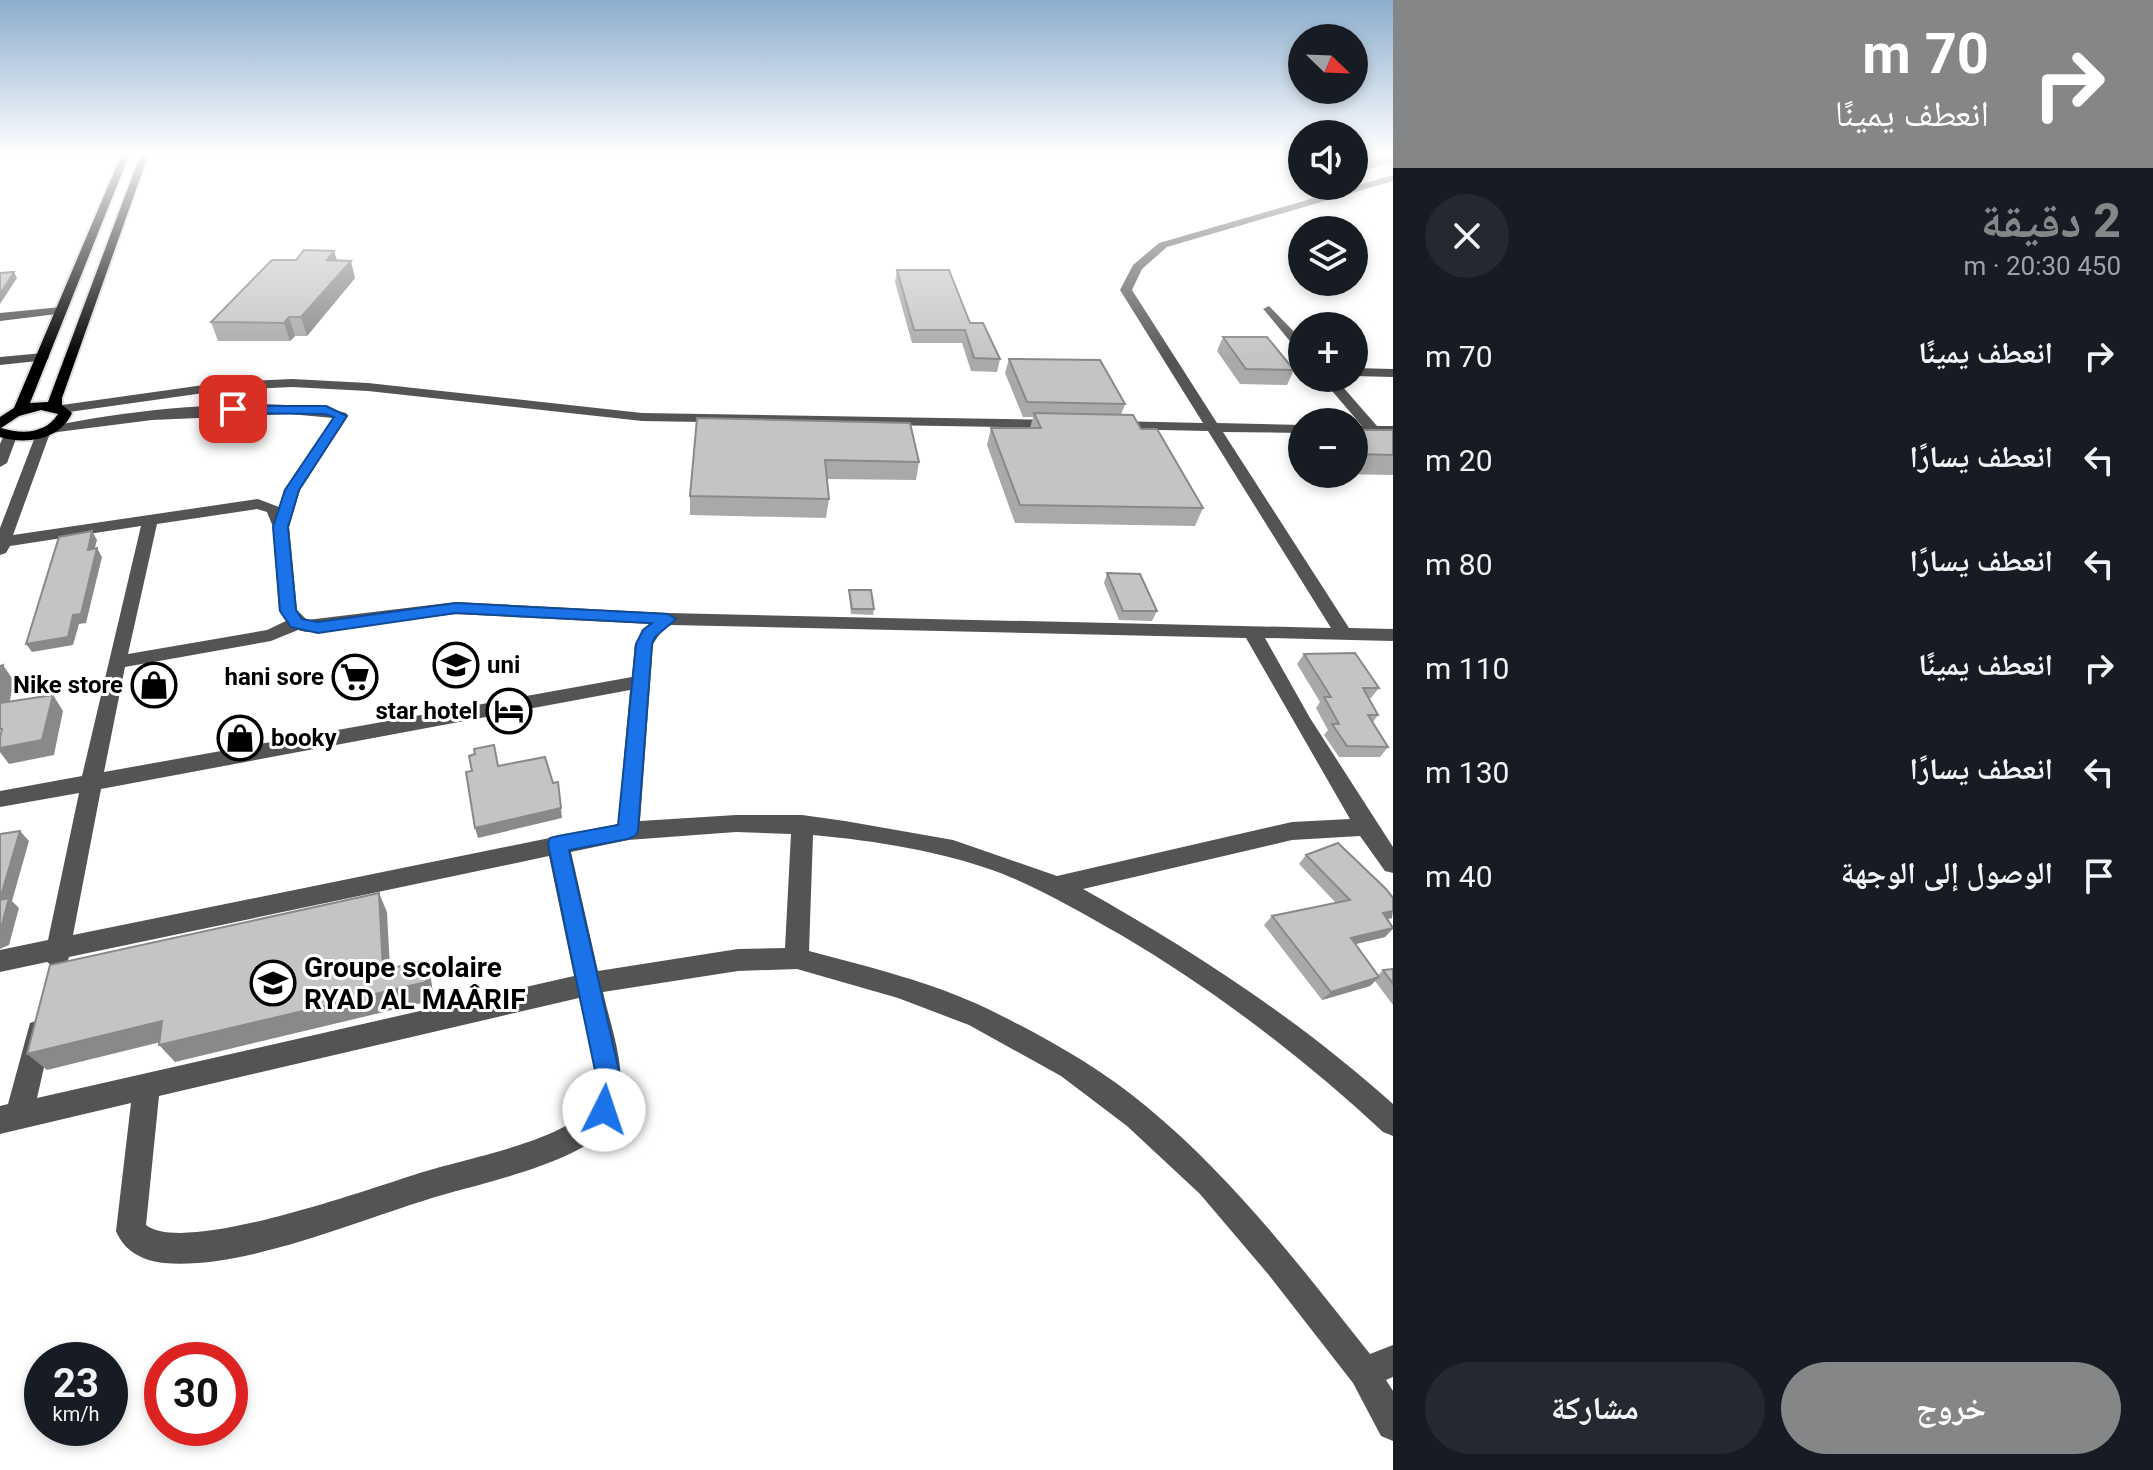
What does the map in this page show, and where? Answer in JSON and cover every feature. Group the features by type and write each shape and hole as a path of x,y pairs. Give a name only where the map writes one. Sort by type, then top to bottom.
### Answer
{"main road":[{"path":"61,411 47,431 3,433 43,357 98,222"},
{"path":"61,411 55,398 120,222"},
{"path":"12,413 61,411"}],"street":[{"path":"1239,222 1163,245 1137,267 1126,290 1344,634"},
{"path":"1269,309 1288,331"},
{"path":"0,317 61,311"},
{"path":"0,361 43,357"},
{"path":"1368,372 1393,373"},
{"path":"61,411 225,386 292,383 368,387 642,417 1070,425"},
{"path":"1340,392 1373,430"},
{"path":"1,546 47,431 233,409 336,412 341,420 292,490 281,527"},
{"path":"61,411 83,425"},
{"path":"1102,425 1288,429"},
{"path":"1368,430 1393,430"},
{"path":"0,463 3,433"},
{"path":"1,546 258,504 273,509 281,527 288,611 297,623"},
{"path":"53,976 94,783 100,739 150,520"},
{"path":"118,662 271,635 297,623 318,627 456,608 668,619 1254,635 1393,635"},
{"path":"628,831 644,644 648,634 668,619"},
{"path":"1254,635 1302,722 1366,827 1393,864"},
{"path":"0,799 640,682"},
{"path":"0,961 628,831 693,823 802,824 840,828 949,850 1056,886 1159,944 1247,1001 1322,1058 1393,1122"},
{"path":"797,958 802,824"},
{"path":"1056,886 1292,831 1366,827"},
{"path":"146,1087 131,1231 140,1243 155,1247 175,1248 225,1242 525,1155 575,1136 591,1126 604,1110 609,1095 609,1080 558,844"},
{"path":"10,1118 586,984 738,960 797,958 898,987 977,1016 1070,1067 1137,1116 1210,1184 1279,1263 1378,1367 1393,1424"},
{"path":"10,1118 43,1017"}],"building":[{"path":"304,250 334,251 327,260 351,261 301,317 289,317 284,323 211,322 272,260 296,260"},
{"path":"897,270 949,270 970,323 983,323 1000,359 974,358 965,330 914,330"},
{"path":"14,272 0,294 0,273"},
{"path":"1223,337 1267,337 1288,363 1288,370 1246,369"},
{"path":"1009,359 1100,360 1125,404 1027,402"},
{"path":"1034,413 1133,415 1141,429 1157,429 1203,508 1020,505 991,428 1041,428"},
{"path":"697,418 910,423 919,462 825,460 829,499 690,496"},
{"path":"1368,430 1393,430 1393,455 1368,454"},
{"path":"92,531 88,550 97,548 81,614 73,615 68,637 26,644 59,537"},
{"path":"1107,573 1140,574 1157,611 1123,611"},
{"path":"849,590 871,590 874,609 852,609"},
{"path":"1355,653 1379,688 1363,688 1378,715 1368,715 1388,747 1347,746 1332,724 1339,724 1324,697 1331,697 1304,654"},
{"path":"53,695 42,740 0,748 0,703"},
{"path":"494,745 498,766 545,757 553,783 558,782 561,808 475,828 466,772 472,771 469,756 475,754 474,749"},
{"path":"20,831 0,899 0,834"},
{"path":"1338,843 1393,898 1393,911 1383,913 1393,928 1351,938 1379,977 1331,992 1272,916 1350,900 1306,855"},
{"path":"379,893 383,970 424,961 426,982 159,1045 162,1021 27,1054 50,965"},
{"path":"9,898 0,932 0,900"},
{"path":"1393,969 1393,984 1383,970"}],"place":[{"name":"uni","path":"456,665"},
{"name":"hani sore","path":"355,677"},
{"name":"Nike store","path":"154,685"},
{"name":"star hotel","path":"509,711"},
{"name":"booky","path":"240,738"},
{"name":"Groupe scolaire RYAD AL MAÂRIF","path":"273,983"}],"route":[{"path":"233,409 326,410 341,416 292,490 281,527 288,611 297,623 318,627 456,608 668,619 648,634 644,644 628,831 558,844 609,1080 609,1095 604,1110"}]}
